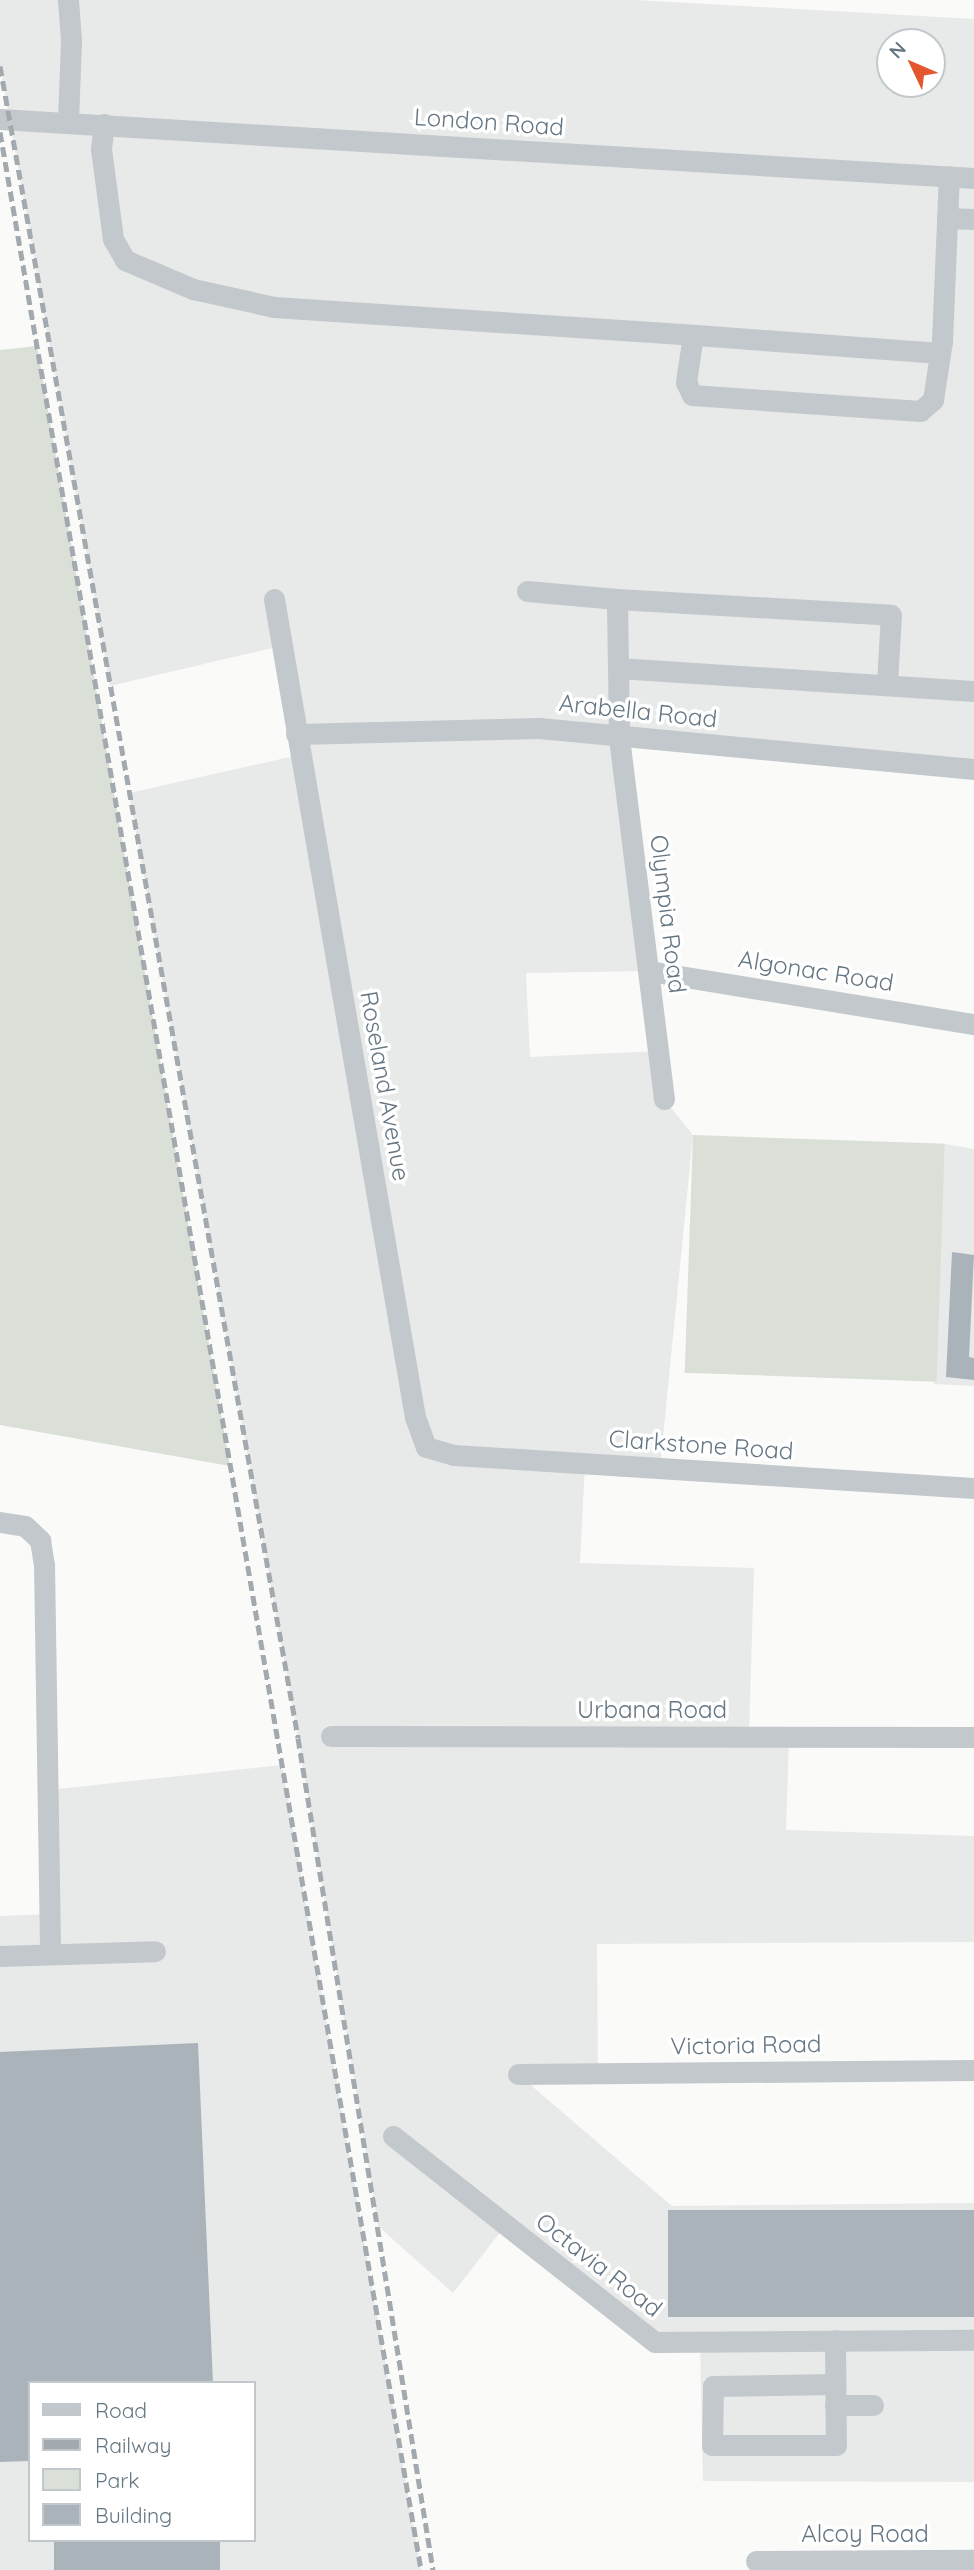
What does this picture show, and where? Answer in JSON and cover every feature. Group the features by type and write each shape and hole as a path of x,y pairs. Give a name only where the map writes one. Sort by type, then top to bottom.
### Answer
{"street":[{"path":"68,0 71,40 68,122"},
{"name":"London Road","path":"0,119 974,178"},
{"path":"104,124 101,149 113,239 125,260 192,289 274,307 940,353"},
{"path":"693,335 686,382 692,395 920,411 933,400 940,353 949,176"},
{"path":"947,218 974,219"},
{"path":"527,591 891,615 887,683"},
{"name":"Roseland Avenue","path":"274,599 415,1417 426,1447"},
{"name":"Olympia Road","path":"617,599 619,737 664,1099"},
{"path":"618,668 887,683 974,691"},
{"name":"Arabella Road","path":"296,734 539,728 974,769"},
{"name":"Algonac Road","path":"649,971 974,1024"},
{"name":"Clarkstone Road","path":"426,1447 454,1455 974,1488"},
{"path":"0,1522 26,1526 40,1539 44,1564 50,1954"},
{"name":"Urbana Road","path":"331,1736 974,1737"},
{"path":"0,1956 155,1951"},
{"name":"Victoria Road","path":"518,2074 974,2070"},
{"name":"Octavia Road","path":"393,2136 655,2342 974,2340"},
{"path":"835,2340 835,2395 836,2445 712,2445 713,2386 835,2395 873,2405"},
{"name":"Alcoy Road","path":"756,2561 974,2560"}],"shaded area":[{"path":"0,0 636,0 974,19 974,769 619,737 649,971 526,973 530,1057 658,1051 664,1099 693,1135 660,1468 585,1464 580,1563 754,1568 749,1736 789,1737 786,1830 974,1836 974,1942 597,1944 598,2073 519,2075 672,2206 974,2203 974,2482 703,2481 700,2342 655,2342 505,2226 453,2293 378,2226 298,1738 129,793 299,755 281,646 110,686 0,66"},
{"path":"945,1144 974,1149 974,1386 934,1384"},
{"path":"282,1765 421,2570 0,2570 0,1916 50,1914 48,1790"}],"green space":[{"path":"37,346 230,1466 0,1425 0,350"},
{"path":"693,1135 945,1144 937,1382 685,1373"}],"building":[{"path":"952,1252 974,1255 969,1357 974,1358 974,1380 946,1377"},
{"path":"198,2043 213,2381 28,2381 28,2461 0,2462 0,2052"},
{"path":"668,2210 974,2210 974,2317 668,2317"},
{"path":"54,2542 220,2542 220,2570 54,2570"}],"railway":[{"path":"0,66 298,1738 433,2570"},
{"path":"0,132 421,2570"}]}
